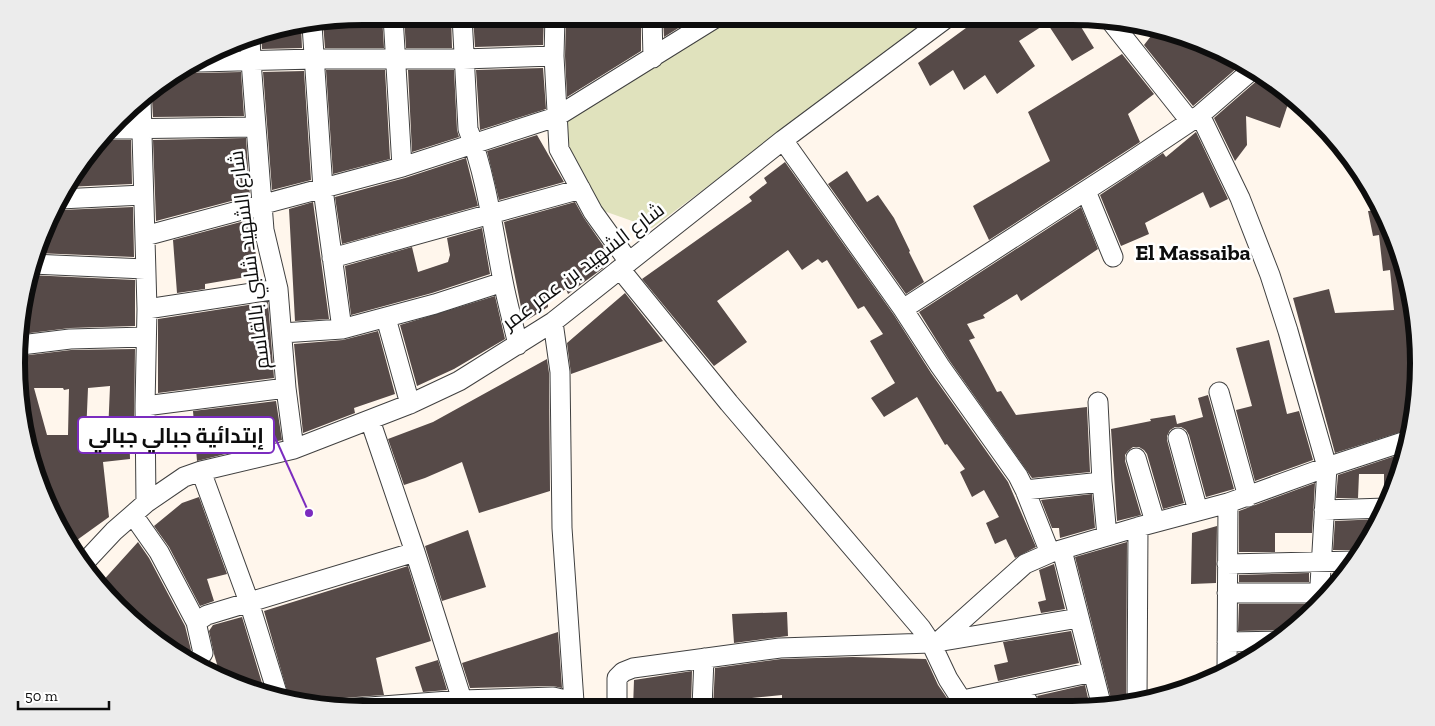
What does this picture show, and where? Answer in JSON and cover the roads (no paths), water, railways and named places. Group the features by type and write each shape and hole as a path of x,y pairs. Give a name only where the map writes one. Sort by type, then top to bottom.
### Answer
{"street":[{"path":"393,25 402,167"},
{"path":"462,25 468,129 474,145 491,215 503,282 518,344"},
{"path":"555,25 556,117 559,149 624,266 729,403 920,628 935,642 948,679 961,701"},
{"path":"652,25 653,58"},
{"path":"145,236 402,167 556,117 705,25"},
{"name":"شارع الشهيد بن عمر عمر","path":"88,559 114,531 140,509 184,477 201,471 294,449 410,404 459,381 553,322 783,140 937,25"},
{"path":"1117,28 1195,118 1240,198 1270,275 1327,467 1319,593"},
{"path":"312,29 323,189 342,329"},
{"name":"شارع الشهيد شلبي بالقاسم","path":"250,44 261,205 268,251 278,289 286,388 294,449"},
{"path":"210,62 554,56"},
{"path":"903,309 1195,118 1247,74"},
{"path":"141,108 147,309 140,509 159,552 196,622 203,653 199,658"},
{"path":"119,129 256,127"},
{"path":"783,140 1018,476 1056,551 1079,618 1100,699"},
{"path":"332,258 581,190"},
{"path":"1086,191 1113,257"},
{"path":"68,199 143,195"},
{"path":"40,264 145,269"},
{"path":"282,333 342,329 386,318 503,282"},
{"path":"147,309 278,289"},
{"path":"386,318 410,404"},
{"path":"553,322 560,372 562,528 577,701"},
{"path":"26,345 70,340 146,337"},
{"path":"145,406 286,388"},
{"path":"1219,392 1248,496"},
{"path":"1098,402 1107,536"},
{"path":"370,420 415,552 462,700"},
{"path":"1178,438 1198,511"},
{"path":"935,642 1024,564 1056,551 1228,503 1400,443"},
{"path":"1136,458 1147,525 1137,695"},
{"path":"201,471 249,602 276,689"},
{"path":"1025,490 1102,482"},
{"path":"1227,663 1228,503"},
{"path":"1324,510 1377,508"},
{"path":"196,622 207,615 415,552"},
{"path":"1227,564 1346,561"},
{"path":"1227,593 1316,597"},
{"path":"617,701 617,678 623,672 634,668 780,648 935,642 1079,618"},
{"path":"1227,642 1265,641"},
{"path":"702,701 704,658"},
{"path":"977,701 1094,672"},
{"path":"1020,689 1027,701"},
{"path":"449,701 553,697 565,701"}],"place":[{"name":"إبتدائية جبالي جبالي","path":"309,513"}],"district":[{"name":"El Massaiba","path":"1193,252"}]}
